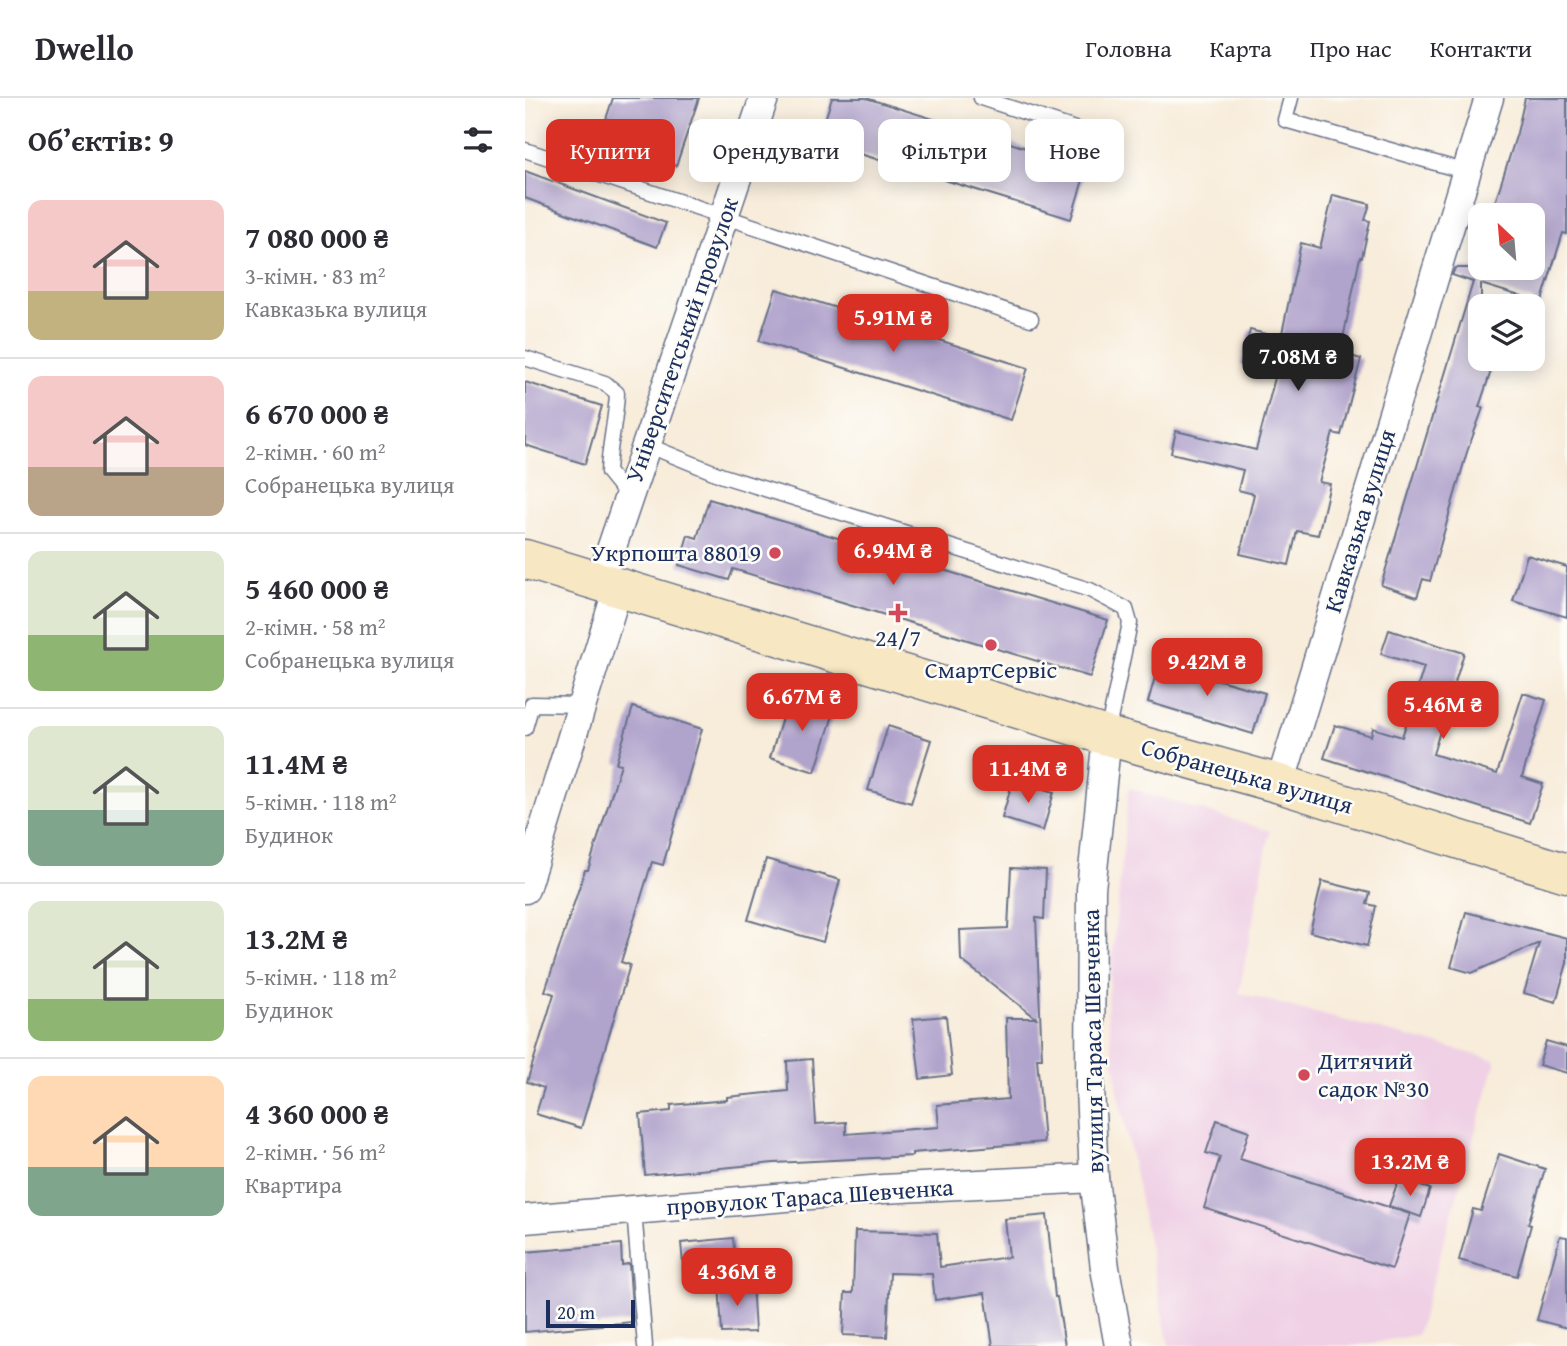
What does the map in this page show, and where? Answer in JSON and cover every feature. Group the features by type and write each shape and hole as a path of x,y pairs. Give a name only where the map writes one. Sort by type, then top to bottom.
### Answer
{"main road":[{"name":"Собранецька вулиця","path":"525,559 1107,736 1280,784 1567,873"}],"street":[{"name":"Університетський провулок","path":"525,889 582,705 629,498 764,98"},
{"name":"Кавказька вулиця","path":"1280,784 1489,98"},
{"name":"вулиця Тараса Шевченка","path":"1107,736 1091,889 1090,1075 1094,1178 1105,1268 1119,1346"},
{"name":"провулок Тараса Шевченка","path":"525,1219 883,1189 1094,1178"}],"lane":[{"path":"981,98 1043,119"},
{"path":"1291,98 1285,120 1467,172"},
{"path":"525,150 1031,319"},
{"path":"525,358 605,383 617,393 609,441 608,472 629,498"},
{"path":"647,445 723,476 1090,590 1126,609 1130,623 1107,736"},
{"path":"525,728 532,704 582,705"},
{"path":"633,1210 645,1346"}],"shaded area":[{"name":"Дитячий садок №30","path":"1129,788 1270,831 1239,993 1496,1060 1417,1335 1355,1346 1169,1346 1118,1090 1107,1012"}],"building":[{"path":"613,98 699,98 692,119 689,119 689,128 676,166 675,119 606,119"},
{"path":"832,98 866,98 933,119 878,119 878,159 864,155 864,119 825,119"},
{"path":"1525,98 1567,98 1567,234 1563,233 1544,294 1514,294 1481,284 1481,294 1469,294 1473,282 1452,275 1455,268 1468,268 1468,280 1545,280 1545,203 1495,203"},
{"path":"1011,143 1025,148 1025,182 1082,182 1071,219 951,182 1011,182"},
{"path":"525,171 546,179 546,182 555,182 666,223 657,247 525,198"},
{"path":"1333,195 1370,204 1365,220 1370,221 1340,353 1361,359 1341,435 1333,433 1319,482 1330,484 1318,535 1297,531 1289,565 1240,554 1254,494 1238,490 1243,470 1171,453 1176,431 1256,450 1276,374 1241,365 1250,330 1281,338 1301,243 1320,248"},
{"path":"776,289 1028,368 1011,420 759,341"},
{"path":"1468,298 1468,371 1491,371 1479,407 1483,408 1467,452 1430,581 1423,579 1417,597 1381,585"},
{"path":"525,382 602,406 585,464 525,445"},
{"path":"709,499 1108,620 1090,677 733,569 729,580 679,565 688,535 697,538"},
{"path":"1527,555 1567,567 1567,617 1513,601"},
{"path":"1389,630 1464,653 1433,754 1497,774 1523,693 1546,700 1522,777 1543,784 1530,823 1324,758 1335,725 1371,736 1373,728 1402,737 1424,667 1381,654"},
{"path":"1159,663 1265,693 1253,734 1148,702"},
{"path":"789,695 835,709 815,772 770,758"},
{"path":"633,707 702,729 663,865 652,862 621,962 630,965 581,1128 536,1114 544,1088 527,1082 554,994 545,991 585,870 588,870 621,764 616,763"},
{"path":"888,726 931,740 911,803 868,790"},
{"path":"1013,780 1054,792 1043,831 1002,818"},
{"path":"766,859 840,880 823,942 748,920"},
{"path":"1011,868 1046,870 1044,919 1036,918 1042,1058 1037,1058 1044,1142 912,1153 912,1156 774,1163 645,1175 640,1114 671,1111 671,1105 788,1091 787,1061 812,1059 816,1124 846,1122 846,1134 939,1127 937,1105 1008,1099 1006,1018 1036,1018 961,960 960,930 1008,928"},
{"path":"1322,881 1370,893 1367,904 1376,906 1367,946 1310,932"},
{"path":"1466,912 1567,938 1567,963 1556,1002 1524,993 1539,943 1472,973 1451,967"},
{"path":"946,1016 952,1075 920,1079 913,1019"},
{"path":"1546,1041 1567,1047 1567,1073 1539,1065"},
{"path":"1217,1120 1249,1131 1240,1159 1410,1214 1392,1269 1204,1208 1220,1157 1206,1153"},
{"path":"1499,1154 1545,1169 1528,1224 1531,1225 1517,1276 1459,1260 1473,1209 1481,1211"},
{"path":"1399,1179 1430,1189 1421,1217 1389,1206"},
{"path":"1047,1215 1055,1297 1065,1346 993,1346 985,1293 935,1300 932,1274 890,1273 887,1337 843,1335 845,1293 853,1293 855,1231 937,1233 940,1267 1009,1257 1005,1219"},
{"path":"1560,1236 1567,1237 1567,1328 1537,1320"},
{"path":"733,1238 736,1269 684,1274 681,1243"},
{"path":"621,1244 622,1265 629,1264 633,1322 525,1332 525,1252"},
{"path":"752,1282 755,1332 722,1333 719,1283"}],"place":[{"name":"Укрпошта 88019","path":"775,553"},
{"name":"24/7","path":"898,613"},
{"name":"СмартСервіс","path":"991,645"},
{"name":"Дитячий садок №30","path":"1304,1075"}]}
